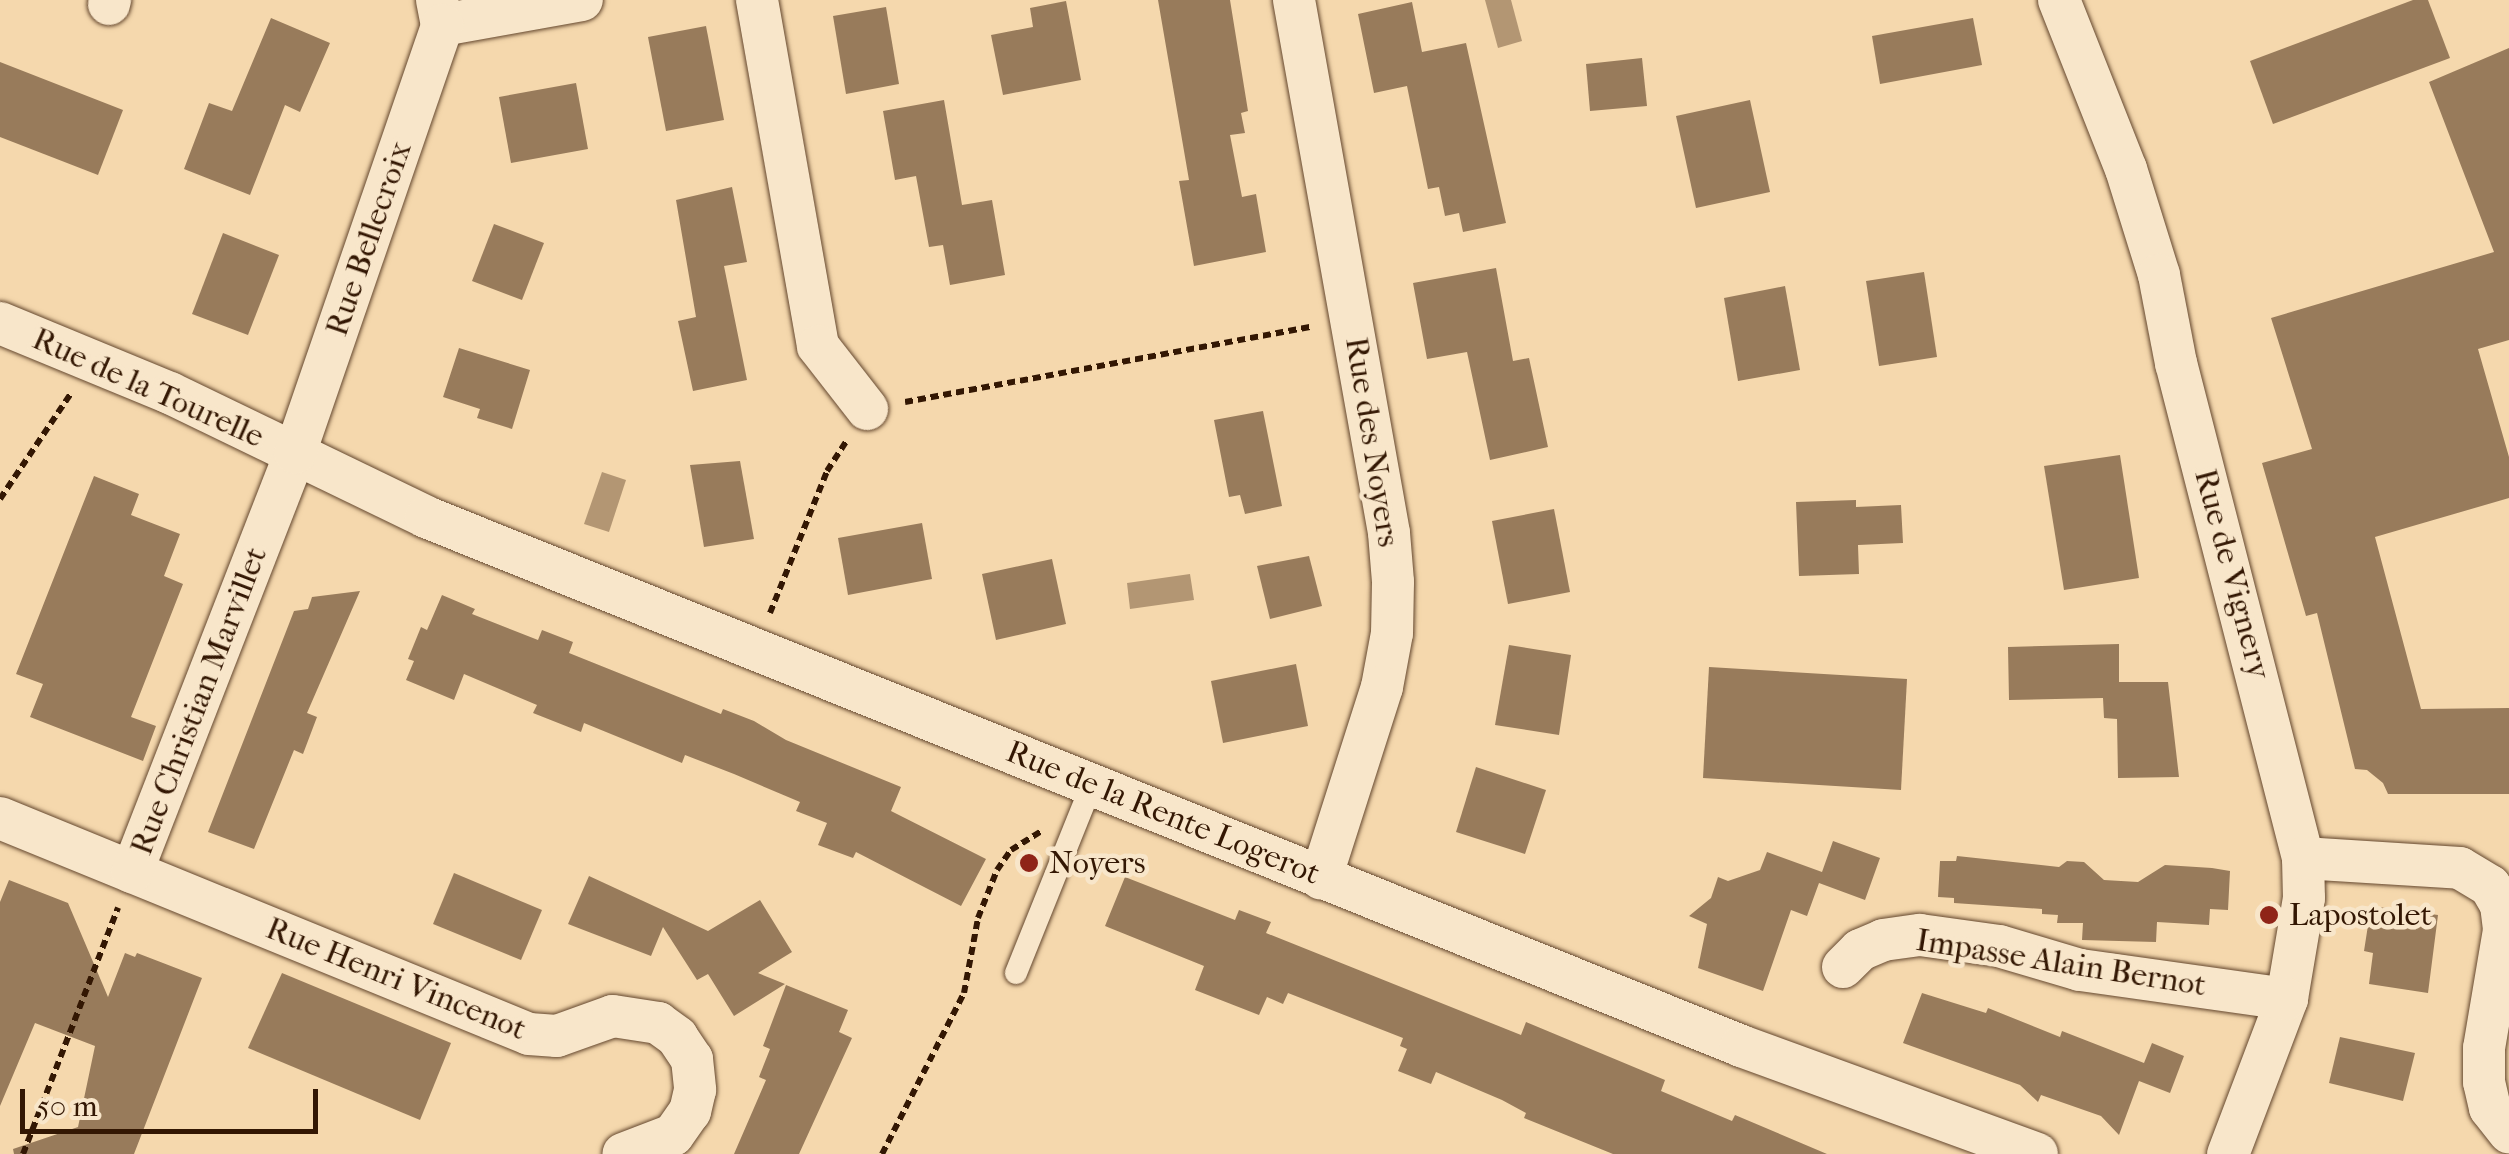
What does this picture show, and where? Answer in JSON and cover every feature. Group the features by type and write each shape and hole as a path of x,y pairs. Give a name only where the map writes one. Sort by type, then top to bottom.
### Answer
{"street":[{"path":"440,12 582,0"},
{"path":"757,0 818,346 868,409"},
{"name":"Rue des Noyers","path":"1294,0 1389,533 1392,633 1350,799 1321,878"},
{"name":"Rue de Vignery","path":"2059,0 2126,169 2160,276 2176,362 2303,858 2304,898 2287,999 2228,1154"},
{"name":"Rue Bellecroix","path":"295,453 440,12"},
{"name":"Rue de la Tourelle","path":"0,323 86,357 295,453"},
{"name":"Rue de la Rente Logerot","path":"295,453 426,517 1321,878 1740,1046 2037,1154"},
{"name":"Rue Christian Marvillet","path":"0,818 15,820 132,872 295,453"},
{"path":"2303,858 2460,868 2490,886 2501,905 2504,930 2484,1048 2484,1082 2490,1108 2509,1132"},
{"name":"Rue Henri Vincenot","path":"132,872 530,1034 557,1036 603,1018 624,1016 646,1019 668,1030 692,1059 695,1090 690,1111 673,1135 622,1154"},
{"name":"Impasse Alain Bernot","path":"1843,967 1860,950 1882,940 1920,936 1999,946 2080,970 2287,999"}],"lane":[{"path":"1016,973 1092,784"}],"path":[{"path":"756,648 827,471 868,409 1351,320"},
{"path":"0,499 70,395 86,357"},
{"path":"882,1154 964,993 978,918 997,870 1028,838 1076,825"},
{"path":"23,1154 132,872"}],"shaded area":[{"path":"1485,0 1511,0 1522,41 1498,48"},
{"path":"602,472 626,480 609,532 584,524"},
{"path":"1190,574 1194,600 1130,609 1127,583"}],"building":[{"path":"1158,0 1230,0 1248,111 1241,113 1245,133 1230,135 1242,197 1256,194 1266,252 1194,266 1179,181 1189,180"},
{"path":"2413,0 2428,0 2450,58 2273,124 2250,61"},
{"path":"1066,1 1081,80 1003,95 991,35 1033,27 1030,8"},
{"path":"1412,2 1422,52 1466,43 1506,223 1463,232 1459,213 1445,216 1439,187 1428,189 1407,86 1374,93 1358,14"},
{"path":"886,7 899,84 846,94 833,16"},
{"path":"271,18 330,43 300,112 285,105 250,195 184,169 209,103 232,111"},
{"path":"1973,18 1982,65 1880,84 1872,36"},
{"path":"706,26 724,120 666,131 648,37"},
{"path":"2509,48 2509,340 2478,349 2509,457 2509,498 2375,537 2421,709 2509,708 2509,794 2388,794 2383,783 2367,770 2355,769 2317,613 2306,616 2262,463 2312,449 2271,318 2494,252 2429,82"},
{"path":"1642,58 1647,106 1590,111 1586,64"},
{"path":"0,62 123,110 98,175 0,137"},
{"path":"576,83 588,149 511,163 499,97"},
{"path":"944,100 962,205 992,200 1005,275 950,285 943,245 929,247 916,176 895,180 883,111"},
{"path":"1750,100 1770,192 1696,208 1676,116"},
{"path":"732,187 747,262 724,266 747,380 693,391 678,321 696,317 676,200"},
{"path":"494,224 544,243 522,300 472,281"},
{"path":"223,233 279,255 248,335 192,314"},
{"path":"1496,268 1513,361 1529,358 1548,447 1490,460 1467,352 1427,359 1413,283"},
{"path":"1924,272 1937,357 1879,366 1866,281"},
{"path":"1785,286 1800,370 1738,381 1724,298"},
{"path":"459,348 530,370 512,429 477,418 480,409 443,397"},
{"path":"1263,411 1282,506 1245,514 1240,495 1229,497 1214,420"},
{"path":"2120,455 2139,578 2064,590 2044,466"},
{"path":"740,461 754,539 704,547 690,465"},
{"path":"94,476 139,494 131,515 180,534 164,576 183,584 131,717 156,726 143,761 30,717 43,684 16,674"},
{"path":"1856,500 1856,507 1901,505 1903,543 1858,545 1859,574 1799,576 1796,502"},
{"path":"1554,509 1570,592 1508,604 1492,521"},
{"path":"922,523 932,579 848,595 838,538"},
{"path":"1309,556 1322,606 1270,619 1257,566"},
{"path":"1052,559 1066,624 996,640 982,574"},
{"path":"360,591 307,713 317,717 303,754 294,750 254,849 208,832 294,611 308,609 312,597"},
{"path":"442,595 475,609 472,614 538,640 542,630 573,642 569,653 721,714 723,709 754,721 786,740 901,787 891,811 986,859 961,906 856,852 853,858 818,845 827,823 796,811 800,802 734,774 685,755 682,763 584,723 581,732 533,713 537,705 464,674 454,700 406,680 414,661 408,659 421,627 427,630"},
{"path":"2119,644 2119,682 2168,682 2179,777 2118,778 2117,719 2104,718 2103,698 2009,700 2008,647"},
{"path":"1509,645 1571,655 1559,735 1495,725"},
{"path":"1296,664 1308,726 1223,743 1211,681"},
{"path":"1709,667 1907,679 1901,790 1703,778"},
{"path":"1476,767 1546,790 1525,854 1456,832"},
{"path":"1833,841 1880,858 1865,900 1819,883 1807,916 1791,910 1763,991 1698,968 1707,924 1689,916 1711,898 1718,877 1728,881 1760,870 1767,852 1822,872"},
{"path":"1957,856 2059,867 2067,861 2084,862 2104,880 2138,882 2165,865 2230,871 2228,910 2210,909 2209,925 2157,922 2156,942 2082,940 2083,923 2057,923 2058,915 2042,914 2042,909 1954,903 1954,898 1938,897 1940,861 1956,861"},
{"path":"454,873 542,910 521,960 433,924"},
{"path":"589,876 708,931 760,900 792,952 758,973 785,984 734,1016 708,974 697,980 663,927 651,956 568,924"},
{"path":"1125,877 1235,920 1239,910 1271,922 1266,933 1521,1035 1526,1022 1665,1080 1661,1091 1732,1121 1735,1115 1827,1154 1613,1154 1524,1118 1526,1113 1502,1100 1436,1072 1431,1084 1398,1071 1407,1049 1400,1046 1403,1038 1288,993 1283,1004 1267,997 1259,1015 1195,990 1204,966 1105,926"},
{"path":"9,880 68,903 108,997 125,953 135,957 137,953 202,978 134,1154 14,1154 13,1149 78,1127 95,1046 35,1023 0,1106 0,902"},
{"path":"2371,906 2438,915 2428,993 2369,984 2373,953 2364,951"},
{"path":"282,973 451,1043 420,1120 248,1048"},
{"path":"786,985 848,1010 839,1032 852,1038 799,1154 734,1154 766,1080 759,1077 770,1049 763,1046"},
{"path":"1922,993 1986,1013 1988,1008 2060,1037 2062,1031 2144,1063 2152,1043 2184,1056 2170,1093 2139,1081 2119,1135 2101,1116 2041,1095 2038,1102 2020,1085 1903,1043"},
{"path":"2340,1037 2415,1053 2403,1101 2329,1083"}],"place":[{"name":"Noyers","path":"1029,863"},
{"name":"Lapostolet","path":"2269,915"}]}
